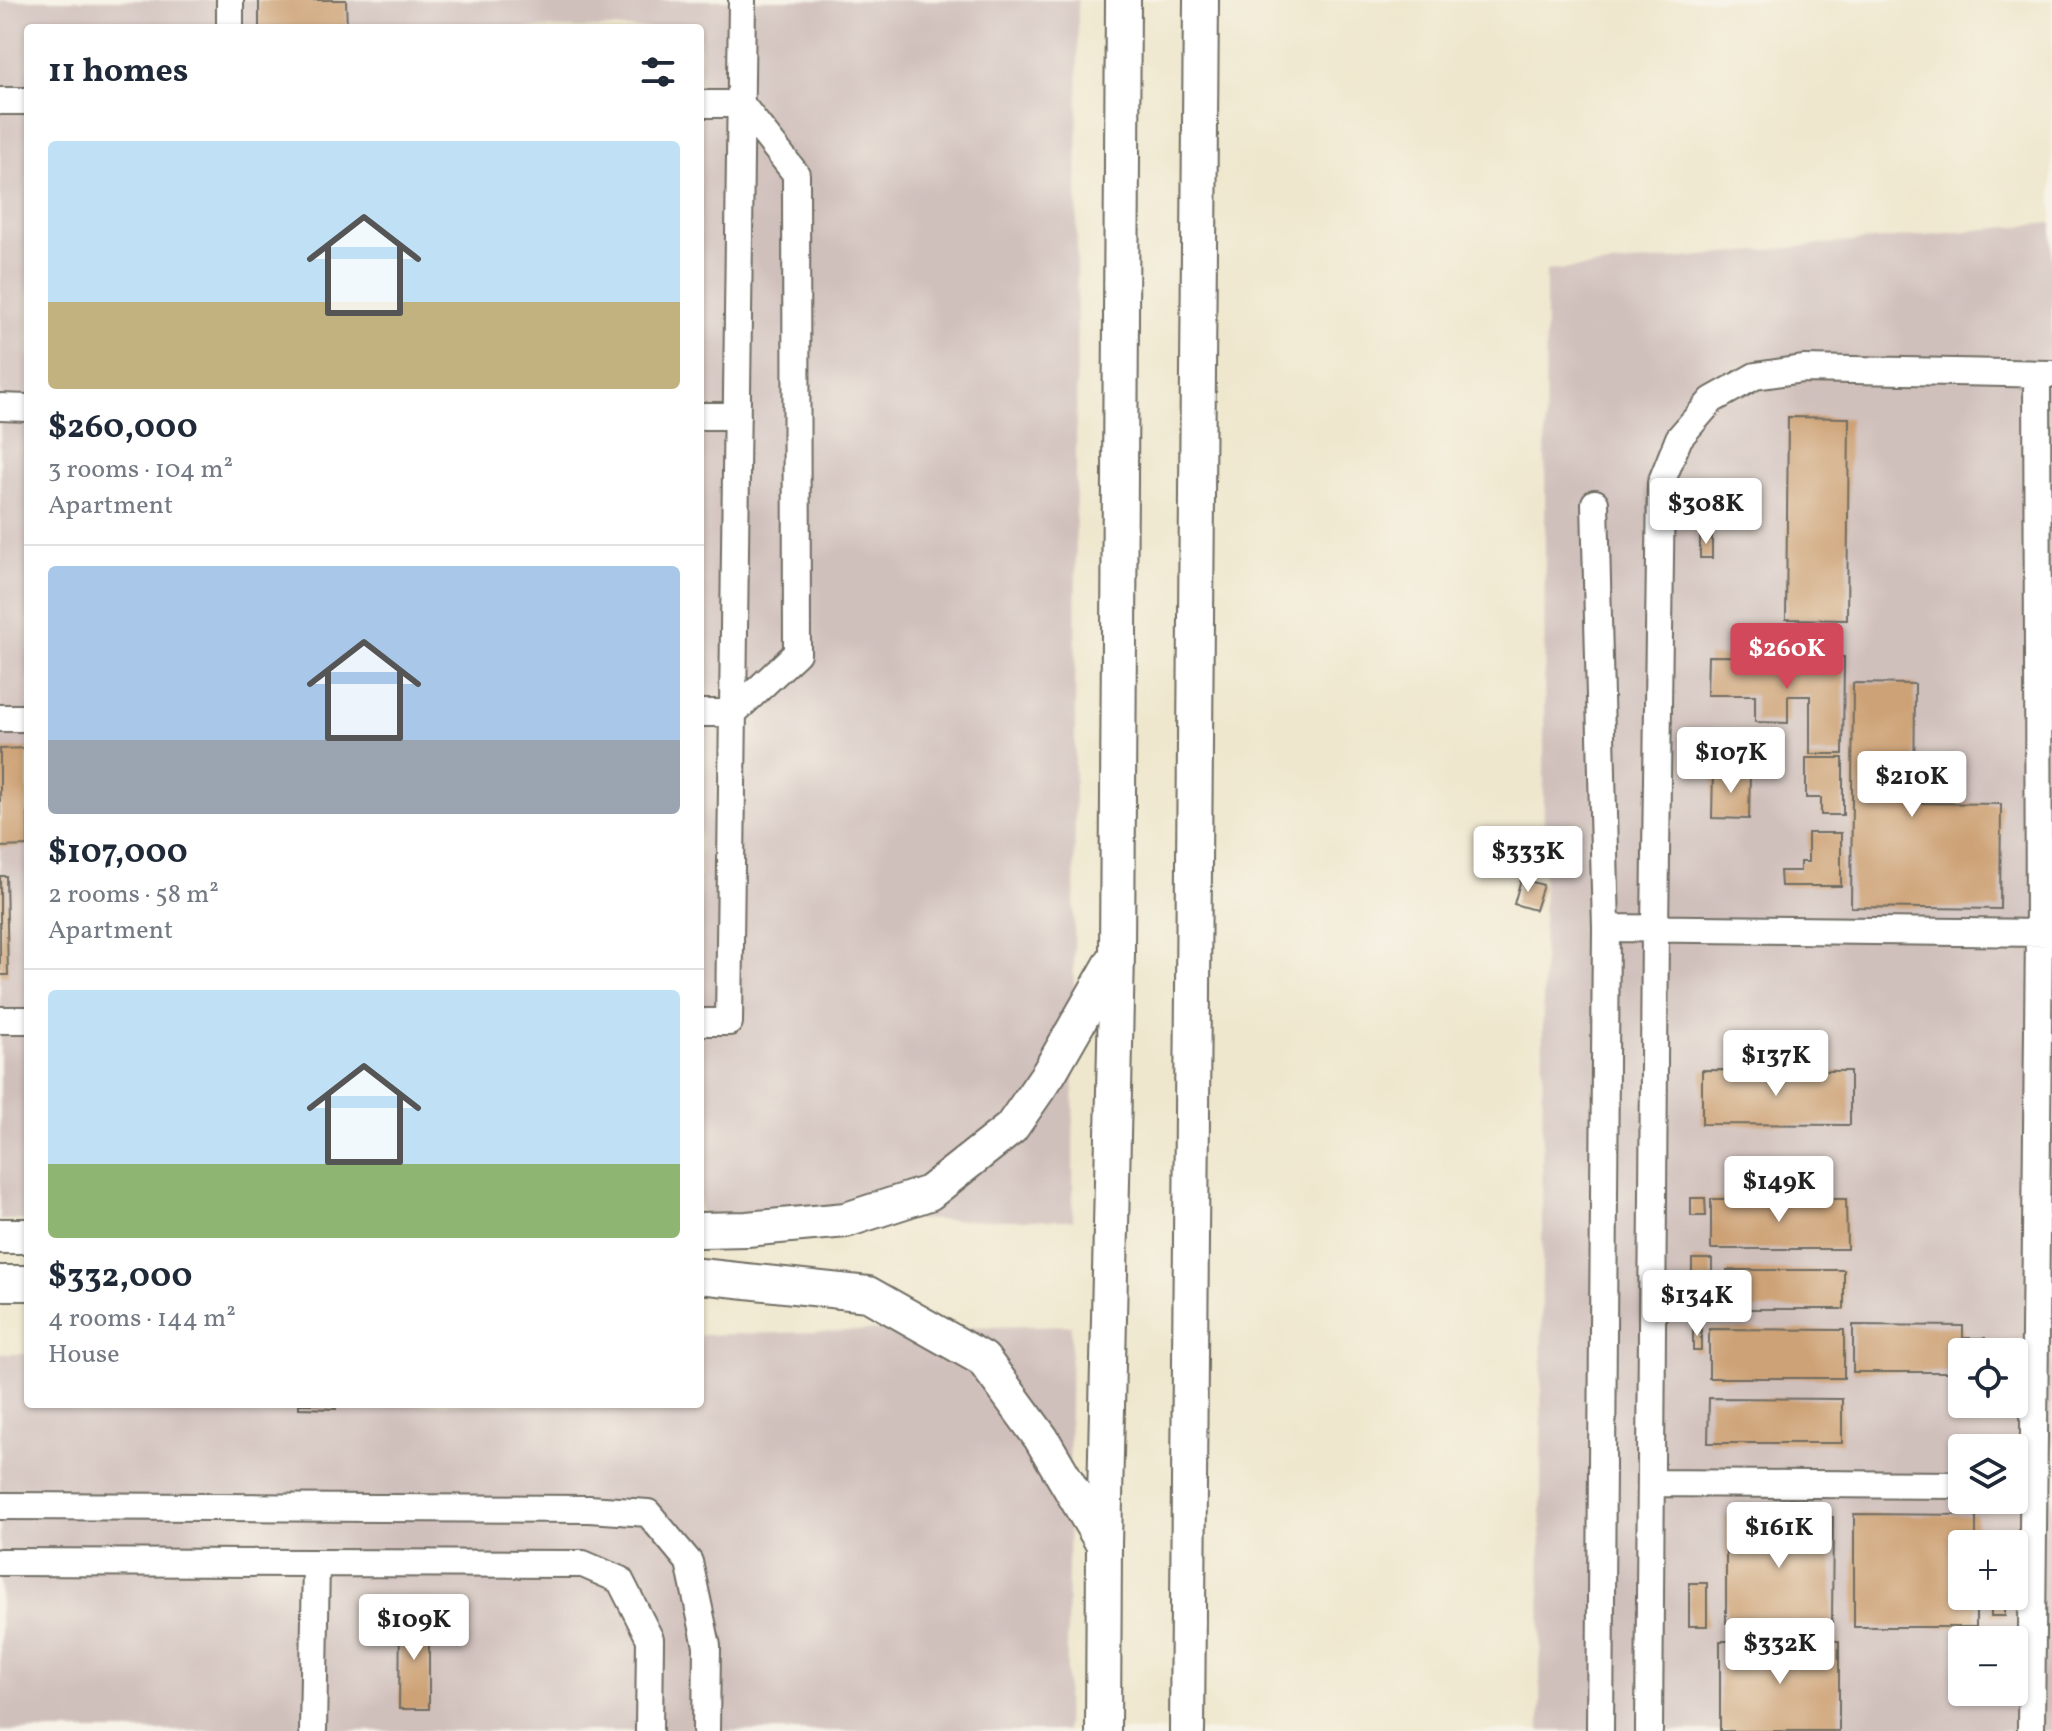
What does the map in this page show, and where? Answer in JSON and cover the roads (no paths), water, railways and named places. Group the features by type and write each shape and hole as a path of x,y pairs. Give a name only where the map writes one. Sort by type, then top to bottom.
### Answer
{"main road":[{"path":"1103,1731 1117,954 1123,0"},
{"path":"1187,1731 1201,0"},
{"path":"704,1230 846,1220 929,1193 1011,1128 1049,1073 1117,954"},
{"path":"0,1236 24,1236"},
{"path":"704,1276 868,1294 983,1359 1041,1438 1104,1545"},
{"path":"0,1283 24,1283"}],"street":[{"path":"230,0 230,24"},
{"path":"704,1022 729,1022 742,0"},
{"path":"0,101 24,101"},
{"path":"704,104 741,104"},
{"path":"704,713 733,713 797,653 796,174 741,104"},
{"path":"1649,1731 1661,483 1679,438 1712,400 1755,376 1803,369 2044,374 2045,932 2031,1731"},
{"path":"0,407 24,408"},
{"path":"704,416 737,416"},
{"path":"1595,503 1606,928 1600,1731"},
{"path":"0,718 24,718"},
{"path":"1606,928 2045,932"},
{"path":"0,1020 24,1020"},
{"path":"1651,1483 1948,1485"},
{"path":"0,1506 589,1509 648,1513 689,1562 707,1646 706,1731"},
{"path":"0,1562 583,1564 620,1580 650,1639 649,1731"},
{"path":"313,1731 316,1563"}]}
